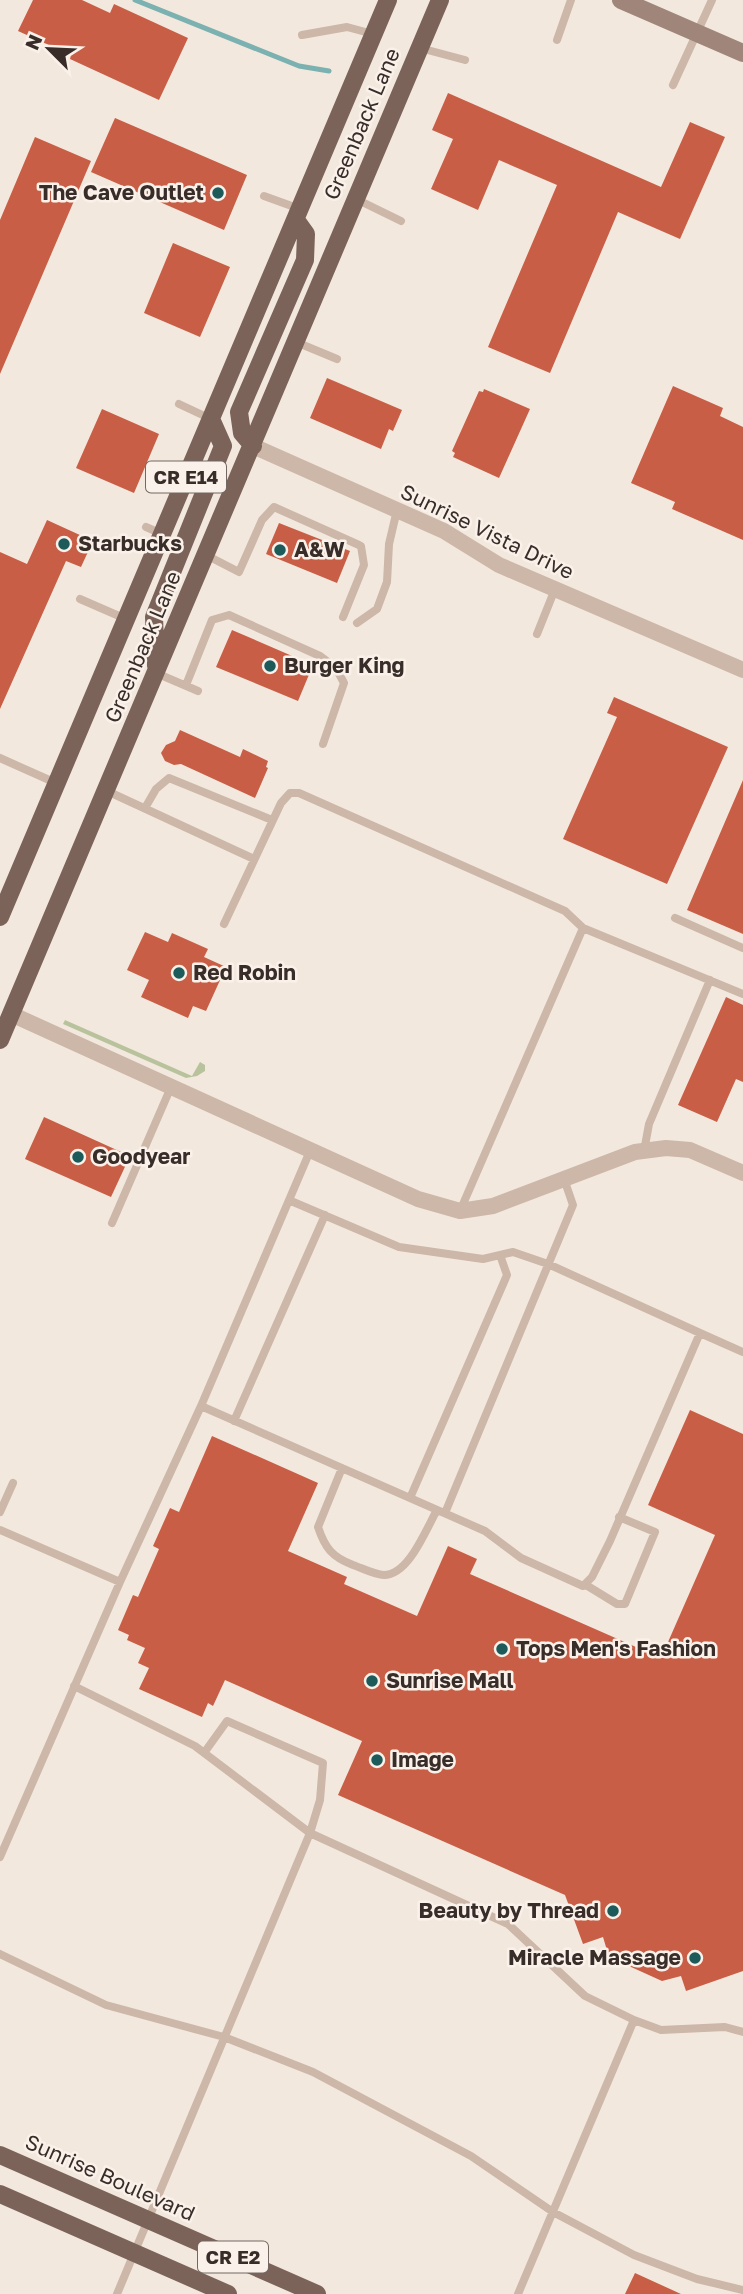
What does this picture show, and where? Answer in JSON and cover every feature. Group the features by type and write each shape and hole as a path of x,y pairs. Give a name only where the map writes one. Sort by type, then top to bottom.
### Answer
{"main road":[{"name":"Greenback Lane","path":"0,917 126,619 154,531 211,419 388,0"},
{"name":"Greenback Lane","path":"0,1040 440,0"},
{"path":"621,0 743,53"},
{"path":"253,446 242,433 239,412 305,260 306,234 298,214"},
{"path":"156,673 154,617 223,446 211,419"},
{"name":"Sunrise Boulevard","path":"0,2155 317,2294"},
{"name":"CR E2","path":"0,2194 228,2294"}],"street":[{"name":"Sunrise Vista Drive","path":"253,446 444,531 499,565 743,670"},
{"path":"11,1014 418,1199 460,1211 493,1206 635,1152 666,1148 690,1150 743,1173"}],"lane":[{"path":"557,40 570,0"},
{"path":"673,85 712,0"},
{"path":"302,35 347,27 373,34"},
{"path":"418,48 465,60"},
{"path":"264,196 298,214"},
{"path":"356,199 401,221"},
{"path":"296,342 337,359"},
{"path":"179,404 211,419"},
{"path":"206,555 239,572 262,520 274,508 361,546 364,565 343,617"},
{"path":"358,623 377,609 387,582 389,544 397,510"},
{"path":"537,634 555,589"},
{"path":"80,599 126,619"},
{"path":"186,685 212,620 229,615 320,656 336,668 344,683 323,744"},
{"path":"156,673 198,691"},
{"path":"0,758 56,783"},
{"path":"145,808 156,789 169,778 272,820"},
{"path":"107,791 254,859"},
{"path":"224,923 285,797 290,793 299,793 565,911 583,928 743,994"},
{"path":"675,918 743,948"},
{"path":"460,1211 583,928"},
{"path":"644,1151 649,1124 710,980"},
{"path":"112,1223 171,1087"},
{"path":"0,1857 120,1581 201,1406 310,1151"},
{"path":"342,1468 318,1527 324,1545 336,1558 382,1576 396,1573 407,1563 441,1511 548,1264 573,1205 564,1179"},
{"path":"290,1200 399,1247 483,1259 513,1252 548,1264 743,1352"},
{"path":"234,1421 325,1215"},
{"path":"410,1498 507,1275 500,1255"},
{"path":"586,1585 592,1577 700,1333"},
{"path":"201,1406 485,1531 521,1558 573,1583 586,1585 617,1604 625,1604 654,1538 654,1532 619,1517"},
{"path":"0,1512 13,1483"},
{"path":"0,1530 120,1581"},
{"path":"74,1686 195,1746 310,1833 508,1924 585,1996 661,2030 725,2027 743,2032"},
{"path":"117,2294 310,1833 320,1800 323,1763 227,1721 204,1753"},
{"path":"0,1954 106,2004 225,2037 313,2072 460,2150 553,2212 635,2255 698,2279 743,2290"},
{"path":"518,2294 634,2020"}],"green space":[{"path":"65,1020 192,1076 200,1062 205,1065 205,1071 197,1076 186,1078 63,1024"}],"building":[{"path":"33,0 82,0 110,13 114,4 188,38 159,100 70,59 71,55 18,31"},
{"path":"448,93 661,187 690,122 725,137 680,239 618,212 550,373 488,347 557,185 499,160 478,210 431,189 453,139 432,130"},
{"path":"115,118 247,175 224,230 91,172"},
{"path":"35,137 91,161 0,374 0,220"},
{"path":"173,243 230,267 200,337 144,313"},
{"path":"327,378 402,410 393,431 389,429 381,449 310,418"},
{"path":"673,386 723,408 720,416 743,427 743,540 672,509 675,502 631,483"},
{"path":"484,389 530,409 499,478 453,457 455,453 452,451 479,391 483,392"},
{"path":"102,409 159,434 134,493 76,468"},
{"path":"47,520 93,541 81,567 66,561 0,709 0,552 27,564"},
{"path":"279,523 350,551 337,583 266,554"},
{"path":"232,630 313,665 298,701 216,667"},
{"path":"614,697 728,747 667,884 563,839 617,717 607,713"},
{"path":"180,730 240,757 243,749 268,761 268,768 255,798 181,764 174,765 165,761 161,753 166,745 175,741"},
{"path":"743,780 743,934 687,910"},
{"name":"Red Robin","path":"145,932 168,942 172,933 208,949 204,957 226,967 206,1011 193,1006 188,1018 141,997 149,980 127,970"},
{"path":"726,997 743,1005 743,1082 736,1079 717,1122 678,1105"},
{"name":"Goodyear","path":"44,1117 130,1156 111,1197 25,1159"},
{"name":"Sunrise Mall","path":"690,1410 743,1434 743,1971 686,1991 681,1976 662,1981 609,1957 603,1937 583,1944 565,1895 338,1795 362,1741 225,1680 213,1706 208,1703 202,1717 139,1689 149,1668 138,1663 145,1648 127,1640 129,1635 118,1630 133,1595 138,1597 159,1549 153,1546 170,1508 179,1512 212,1436 318,1483 288,1551 347,1577 344,1584 417,1616 448,1546 477,1559 470,1574 661,1658 715,1535 648,1505"},
{"path":"635,2273 681,2294 625,2294"}],"waterway":[{"path":"135,0 299,66 329,71"}],"place":[{"name":"The Cave Outlet","path":"218,193"},
{"name":"Starbucks","path":"64,544"},
{"name":"A&W","path":"280,550"},
{"name":"Burger King","path":"270,666"},
{"name":"Red Robin","path":"179,973"},
{"name":"Goodyear","path":"78,1157"},
{"name":"Tops Men's Fashion","path":"502,1649"},
{"name":"Sunrise Mall","path":"372,1681"},
{"name":"Image","path":"377,1760"},
{"name":"Beauty by Thread","path":"613,1911"},
{"name":"Miracle Massage","path":"695,1958"}]}
